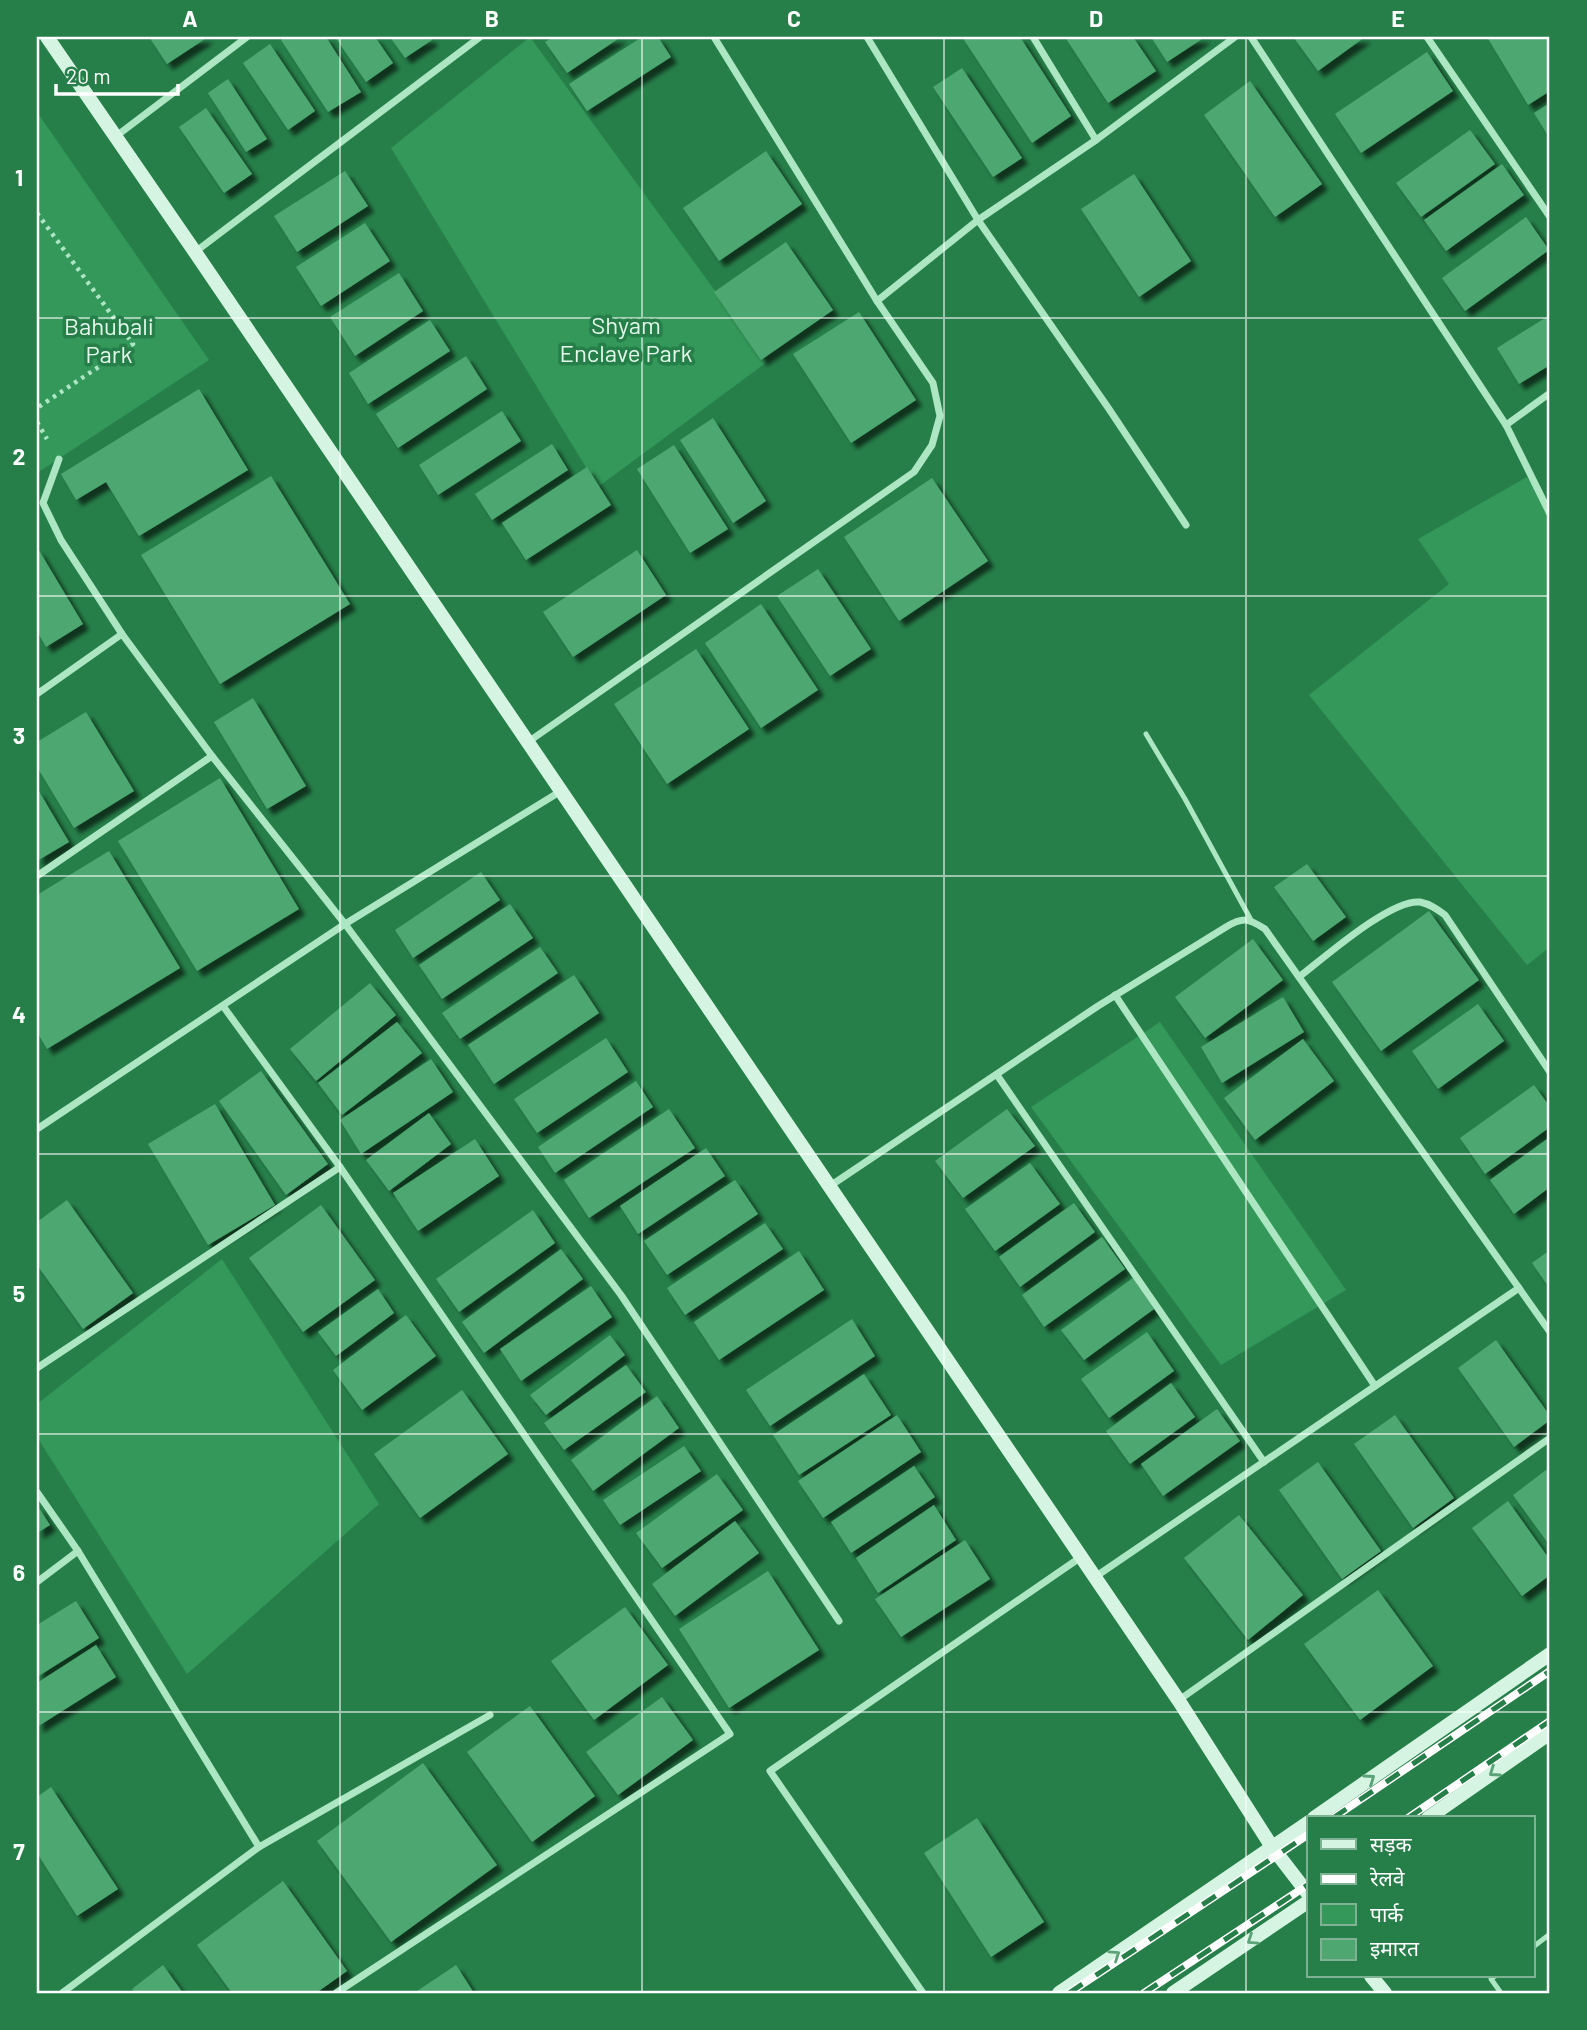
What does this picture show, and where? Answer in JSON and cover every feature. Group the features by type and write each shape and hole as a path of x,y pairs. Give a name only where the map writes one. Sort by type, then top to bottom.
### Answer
{"street":[{"path":"47,37 1179,1700 1272,1847 1307,1892"},
{"path":"115,137 247,37"},
{"path":"195,252 480,37"},
{"path":"528,742 914,472 932,445 940,416 933,383 877,301 715,37"},
{"path":"867,37 978,220 1186,525"},
{"path":"1033,37 1096,140"},
{"path":"877,301 978,220 1096,140 1236,37"},
{"path":"1251,37 1506,425 1550,514"},
{"path":"1427,37 1550,217"},
{"path":"1506,425 1550,393"},
{"path":"59,458 40,505 122,634 212,756 345,924 621,1295 839,1621"},
{"path":"37,694 122,634"},
{"path":"37,876 212,756"},
{"path":"37,1129 345,924 561,791"},
{"path":"1299,977 1379,916 1404,905 1419,902 1434,906 1445,915 1550,1072"},
{"path":"830,1186 1115,995 1237,920 1251,920 1265,929 1550,1332"},
{"path":"1115,995 1375,1386"},
{"path":"223,1006 340,1167 730,1734 336,1993"},
{"path":"996,1075 1264,1462"},
{"path":"37,1368 340,1167"},
{"path":"1095,1577 1518,1288"},
{"path":"1179,1700 1550,1438"},
{"path":"37,1492 78,1551 259,1847"},
{"path":"37,1582 78,1551"},
{"path":"923,1993 770,1771 1081,1557"},
{"path":"1317,1816 1550,1654"},
{"path":"62,1993 259,1847 490,1715"},
{"path":"1431,1816 1550,1733"},
{"path":"1059,1993 1307,1823"},
{"path":"1173,1993 1307,1902"},
{"path":"1373,1978 1385,1993"}],"lane":[{"path":"1146,734 1251,920"},
{"path":"1534,1946 1550,1934"},
{"path":"1492,1978 1501,1993"}],"path":[{"path":"37,213 133,344 37,408"}],"green space":[{"name":"Shyam Enclave Park","path":"530,37 767,362 598,487 391,148"},
{"name":"Bahubali Park","path":"37,112 209,360 37,473"},
{"path":"1527,477 1550,511 1550,947 1527,965 1309,695 1449,584 1418,539"},
{"path":"1160,1022 1346,1290 1221,1365 1031,1107"},
{"path":"222,1259 379,1504 187,1674 37,1437 37,1404"}],"building":[{"path":"149,37 208,37 167,64"},
{"path":"285,37 326,37 361,92 328,112 281,40"},
{"path":"335,37 375,37 393,63 366,82"},
{"path":"390,37 430,37 432,40 405,58"},
{"path":"553,37 621,37 567,73 545,42"},
{"path":"642,37 658,37 671,57 587,111 569,84"},
{"path":"962,37 1020,37 1071,116 1032,143"},
{"path":"1065,37 1133,37 1156,71 1108,103"},
{"path":"1151,37 1205,37 1167,62"},
{"path":"1365,37 1318,71 1294,38"},
{"path":"1487,37 1550,37 1550,91 1528,105"},
{"path":"270,44 315,111 288,130 243,63"},
{"path":"1427,52 1453,91 1361,153 1335,114"},
{"path":"962,68 1022,158 993,177 933,87"},
{"path":"228,79 267,139 246,152 208,93"},
{"path":"1250,81 1322,184 1275,217 1204,115"},
{"path":"1550,103 1550,139 1534,113"},
{"path":"206,108 252,174 224,193 179,127"},
{"path":"1470,130 1495,164 1421,217 1396,183"},
{"path":"766,151 802,204 719,261 683,208"},
{"path":"1502,164 1524,195 1446,251 1424,220"},
{"path":"345,171 368,206 297,252 274,216"},
{"path":"1134,174 1191,261 1139,297 1081,209"},
{"path":"1526,217 1549,250 1465,311 1442,278"},
{"path":"365,223 390,261 321,306 296,267"},
{"path":"786,242 833,310 761,360 714,292"},
{"path":"399,273 423,311 355,356 330,317"},
{"path":"859,312 916,400 851,443 793,354"},
{"path":"1550,315 1550,365 1519,384 1497,348"},
{"path":"430,320 450,351 368,404 349,373"},
{"path":"466,356 487,389 398,448 376,414"},
{"path":"199,389 248,470 139,536 106,482 76,500 61,474"},
{"path":"502,411 521,441 438,495 419,465"},
{"path":"713,418 766,501 733,523 680,440"},
{"path":"552,444 568,470 492,520 475,494"},
{"path":"674,445 728,529 690,553 637,469"},
{"path":"587,467 611,505 526,560 502,523"},
{"path":"271,476 350,604 220,684 141,555"},
{"path":"932,478 988,561 899,621 844,537"},
{"path":"37,547 83,624 46,647 37,631"},
{"path":"637,550 666,595 573,657 543,612"},
{"path":"818,569 871,649 830,676 777,596"},
{"path":"761,604 818,690 761,728 705,643"},
{"path":"696,649 749,729 667,784 614,704"},
{"path":"253,698 306,786 267,809 214,722"},
{"path":"86,712 134,791 74,828 37,767 37,742"},
{"path":"220,778 299,909 197,971 118,841"},
{"path":"37,788 69,842 37,861"},
{"path":"109,851 180,968 47,1049 37,1032 37,895"},
{"path":"1307,864 1346,917 1313,941 1274,887"},
{"path":"481,872 500,900 413,958 395,930"},
{"path":"510,904 533,938 442,999 419,965"},
{"path":"1429,911 1479,980 1381,1051 1332,982"},
{"path":"1253,939 1283,980 1205,1038 1175,997"},
{"path":"540,947 558,973 460,1039 442,1013"},
{"path":"574,975 599,1013 494,1084 468,1045"},
{"path":"370,983 396,1015 316,1081 290,1049"},
{"path":"1283,997 1304,1032 1222,1083 1201,1047"},
{"path":"1478,1004 1504,1041 1438,1089 1412,1051"},
{"path":"397,1022 422,1053 342,1115 318,1083"},
{"path":"606,1038 628,1072 537,1133 514,1099"},
{"path":"1303,1039 1334,1081 1255,1140 1224,1098"},
{"path":"431,1059 453,1092 361,1154 340,1120"},
{"path":"261,1071 328,1164 286,1195 219,1101"},
{"path":"636,1081 653,1107 555,1173 538,1147"},
{"path":"1534,1085 1550,1107 1550,1127 1485,1174 1460,1138"},
{"path":"215,1104 275,1205 208,1245 148,1144"},
{"path":"669,1109 695,1148 589,1218 564,1180"},
{"path":"1007,1109 1035,1146 963,1198 935,1161"},
{"path":"429,1113 451,1144 389,1191 366,1160"},
{"path":"1550,1137 1550,1187 1514,1214 1490,1180"},
{"path":"475,1139 499,1176 418,1231 393,1193"},
{"path":"706,1148 725,1176 638,1234 620,1206"},
{"path":"1030,1163 1060,1204 995,1251 965,1209"},
{"path":"735,1180 758,1214 667,1275 644,1241"},
{"path":"67,1200 133,1293 83,1329 37,1265 37,1222"},
{"path":"1074,1203 1095,1232 1020,1287 999,1257"},
{"path":"321,1205 375,1280 303,1332 249,1258"},
{"path":"533,1210 555,1243 459,1312 436,1279"},
{"path":"765,1223 783,1249 685,1315 667,1288"},
{"path":"1102,1237 1125,1269 1044,1327 1022,1295"},
{"path":"561,1249 583,1279 484,1353 462,1322"},
{"path":"1550,1250 1550,1289 1532,1263"},
{"path":"799,1251 824,1290 719,1360 694,1322"},
{"path":"1133,1278 1154,1309 1084,1360 1061,1330"},
{"path":"591,1286 612,1317 521,1381 500,1349"},
{"path":"378,1289 394,1313 336,1356 318,1332"},
{"path":"406,1315 436,1356 362,1410 333,1370"},
{"path":"852,1319 875,1356 770,1426 746,1390"},
{"path":"1147,1332 1174,1371 1109,1418 1081,1379"},
{"path":"610,1335 625,1355 546,1415 530,1395"},
{"path":"1496,1340 1550,1416 1550,1420 1514,1447 1458,1368"},
{"path":"626,1365 646,1392 564,1450 544,1423"},
{"path":"864,1374 891,1415 799,1475 773,1435"},
{"path":"1171,1383 1195,1417 1130,1464 1106,1431"},
{"path":"462,1390 508,1454 420,1518 374,1454"},
{"path":"657,1396 679,1428 593,1491 571,1460"},
{"path":"1217,1409 1240,1441 1163,1496 1141,1464"},
{"path":"897,1415 921,1452 823,1518 798,1481"},
{"path":"1395,1415 1454,1498 1413,1528 1354,1444"},
{"path":"684,1446 701,1471 620,1525 603,1500"},
{"path":"1318,1462 1381,1551 1342,1579 1279,1490"},
{"path":"914,1466 935,1497 851,1553 831,1522"},
{"path":"1550,1467 1550,1546 1513,1495"},
{"path":"717,1474 743,1510 662,1568 636,1533"},
{"path":"1508,1501 1550,1560 1550,1575 1522,1596 1472,1528"},
{"path":"37,1505 50,1525 37,1533"},
{"path":"934,1505 956,1540 878,1593 856,1558"},
{"path":"1239,1515 1303,1595 1248,1640 1184,1558"},
{"path":"735,1521 759,1553 675,1616 652,1584"},
{"path":"965,1540 990,1579 901,1637 875,1599"},
{"path":"768,1571 819,1650 729,1708 679,1629"},
{"path":"1378,1590 1433,1666 1360,1720 1304,1644"},
{"path":"76,1601 99,1638 37,1677 37,1625"},
{"path":"625,1607 668,1665 594,1720 551,1661"},
{"path":"96,1645 116,1677 37,1727 37,1683"},
{"path":"662,1697 693,1740 618,1795 586,1752"},
{"path":"530,1706 595,1796 532,1842 467,1752"},
{"path":"423,1763 497,1865 391,1942 317,1841"},
{"path":"51,1787 118,1889 77,1916 37,1853 37,1797"},
{"path":"977,1818 1044,1922 991,1957 924,1853"},
{"path":"283,1881 347,1971 316,1993 232,1993 197,1945"},
{"path":"163,1965 183,1993 135,1993 132,1989"},
{"path":"456,1965 474,1993 414,1993"}],"railway":[{"path":"1336,1816 1550,1671"},
{"path":"1411,1816 1550,1721"},
{"path":"1069,1993 1307,1835"},
{"path":"1144,1993 1307,1885"}]}
